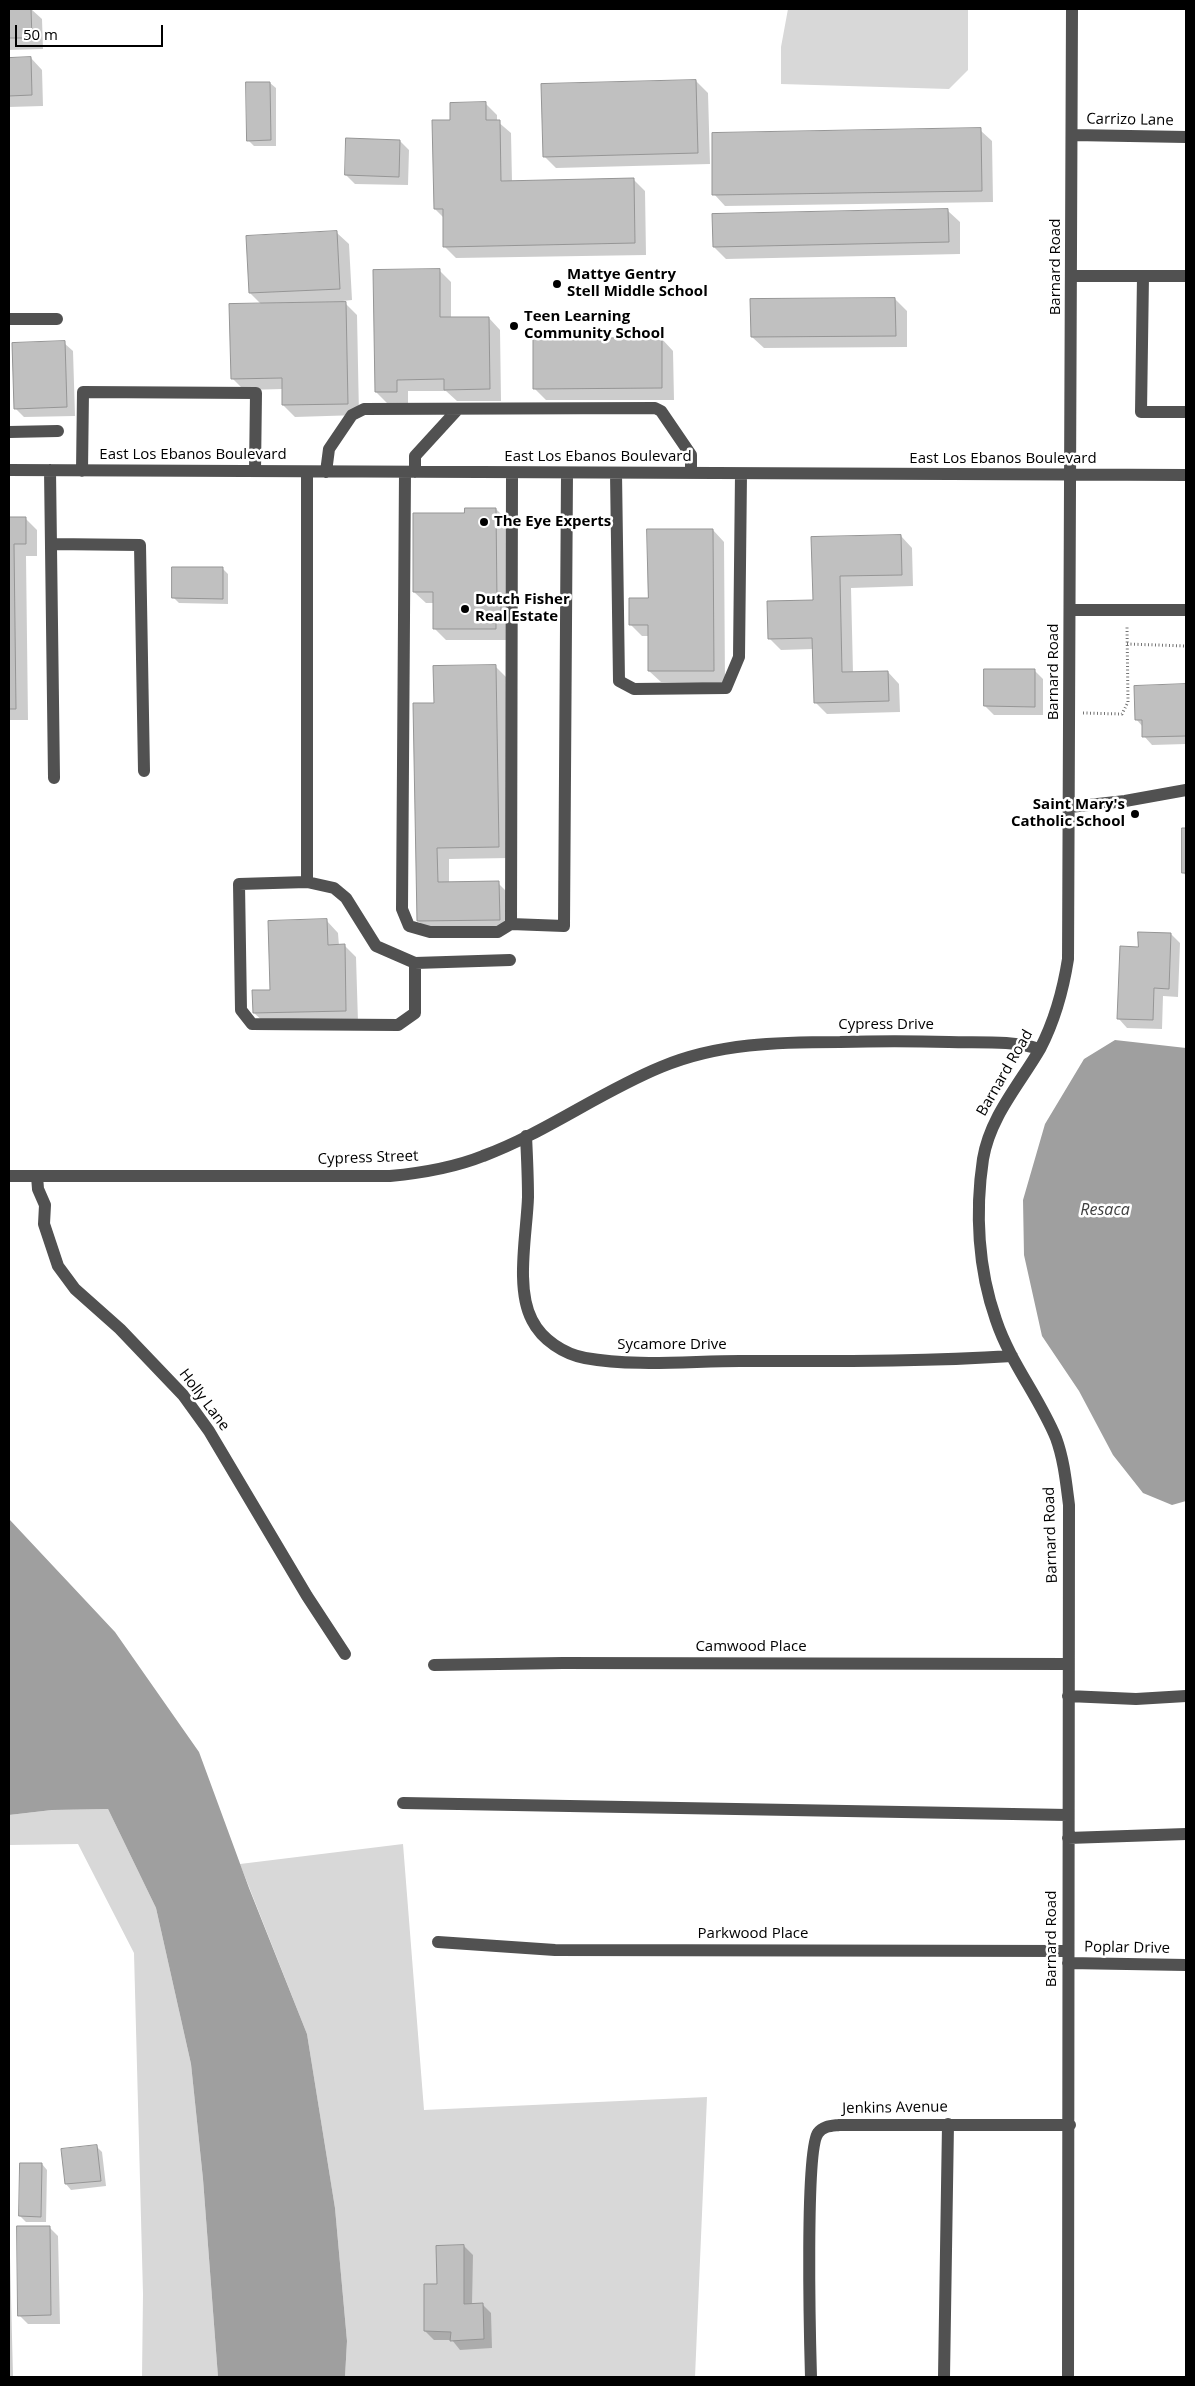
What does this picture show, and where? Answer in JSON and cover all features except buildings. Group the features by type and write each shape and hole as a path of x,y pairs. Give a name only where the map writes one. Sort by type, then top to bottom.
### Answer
{"street":[{"name":"Barnard Road","path":"1068,2377 1070,2125 1068,1957 1069,1505 1064,1468 1056,1439 1012,1356 996,1321 987,1288 979,1230 979,1188 983,1157 992,1127 1006,1100 1039,1049 1056,1013 1063,990 1068,959 1073,136 1072,9"},
{"name":"Carrizo Lane","path":"1073,136 1186,137"},
{"path":"1072,276 1186,276"},
{"path":"1143,276 1140,412 1186,412"},
{"path":"9,319 57,319"},
{"path":"82,470 83,392 256,393 255,471"},
{"path":"326,472 328,449 352,415 364,409 655,408 661,411 691,455 691,473"},
{"path":"458,409 415,456 410,472 402,909 409,926 430,932 498,932 511,924 564,926 567,473"},
{"path":"9,432 58,432"},
{"name":"East Los Ebanos Boulevard","path":"9,470 1186,475"},
{"path":"50,470 54,778"},
{"path":"307,472 307,882"},
{"path":"511,924 512,473"},
{"path":"616,473 619,681 634,689 726,688 739,657 741,474"},
{"path":"51,544 140,545 144,771"},
{"path":"1070,610 1186,610"},
{"path":"1070,807 1125,801 1186,790"},
{"path":"415,963 415,1014 398,1025 252,1024 241,1010 239,884 307,882 334,888 346,898 376,946 415,963 510,960"},
{"name":"Cypress Drive","path":"731,1047 798,1042 919,1041 1015,1044 1039,1049"},
{"name":"Cypress Street","path":"9,1176 390,1176 452,1166 482,1156 526,1136 660,1067 685,1058 731,1047"},
{"name":"Sycamore Drive","path":"526,1136 528,1195 524,1277 525,1299 531,1319 543,1336 560,1349 584,1358 642,1362 954,1360 1012,1356"},
{"name":"Holly Lane","path":"37,1176 38,1189 45,1205 44,1224 58,1266 75,1289 120,1328 183,1395 209,1431 307,1596 345,1654"},
{"name":"Camwood Place","path":"434,1665 563,1663 1068,1664"},
{"path":"1068,1696 1136,1699 1186,1696"},
{"path":"403,1803 1068,1815"},
{"path":"1068,1838 1186,1834"},
{"name":"Parkwood Place","path":"438,1942 555,1950 1068,1957"},
{"name":"Poplar Drive","path":"1068,1957 1186,1965"},
{"path":"944,2377 948,2124"},
{"name":"Jenkins Avenue","path":"810,2377 811,2182 813,2144 818,2132 825,2126 839,2125 1070,2125"}],"path":[{"path":"1070,712 1122,714 1128,702 1126,610"},
{"path":"1127,644 1186,646"}],"shaded area":[{"path":"788,9 968,9 968,70 949,89 781,84 781,47"},
{"path":"108,1809 156,1908 191,2064 203,2179 218,2377 142,2377 143,2294 134,1953 78,1844 9,1845 9,1815 52,1810"},
{"path":"403,1844 424,2110 707,2097 695,2377 345,2377 347,2341 335,2208 307,2034 240,1864"}],"water":[{"name":"Resaca","path":"1115,1040 1186,1048 1186,1501 1172,1505 1143,1493 1113,1455 1079,1391 1042,1336 1024,1255 1023,1200 1045,1124 1084,1059"},
{"path":"9,1519 115,1632 199,1752 249,1888 307,2034 335,2208 347,2341 345,2377 218,2377 203,2179 191,2064 156,1908 108,1809 52,1810 9,1815"}],"place":[{"name":"Mattye Gentry Stell Middle School","path":"557,284"},
{"name":"Teen Learning Community School","path":"514,326"},
{"name":"The Eye Experts","path":"484,522"},
{"name":"Dutch Fisher Real Estate","path":"465,609"},
{"name":"Saint Mary's Catholic School","path":"1135,814"}]}
